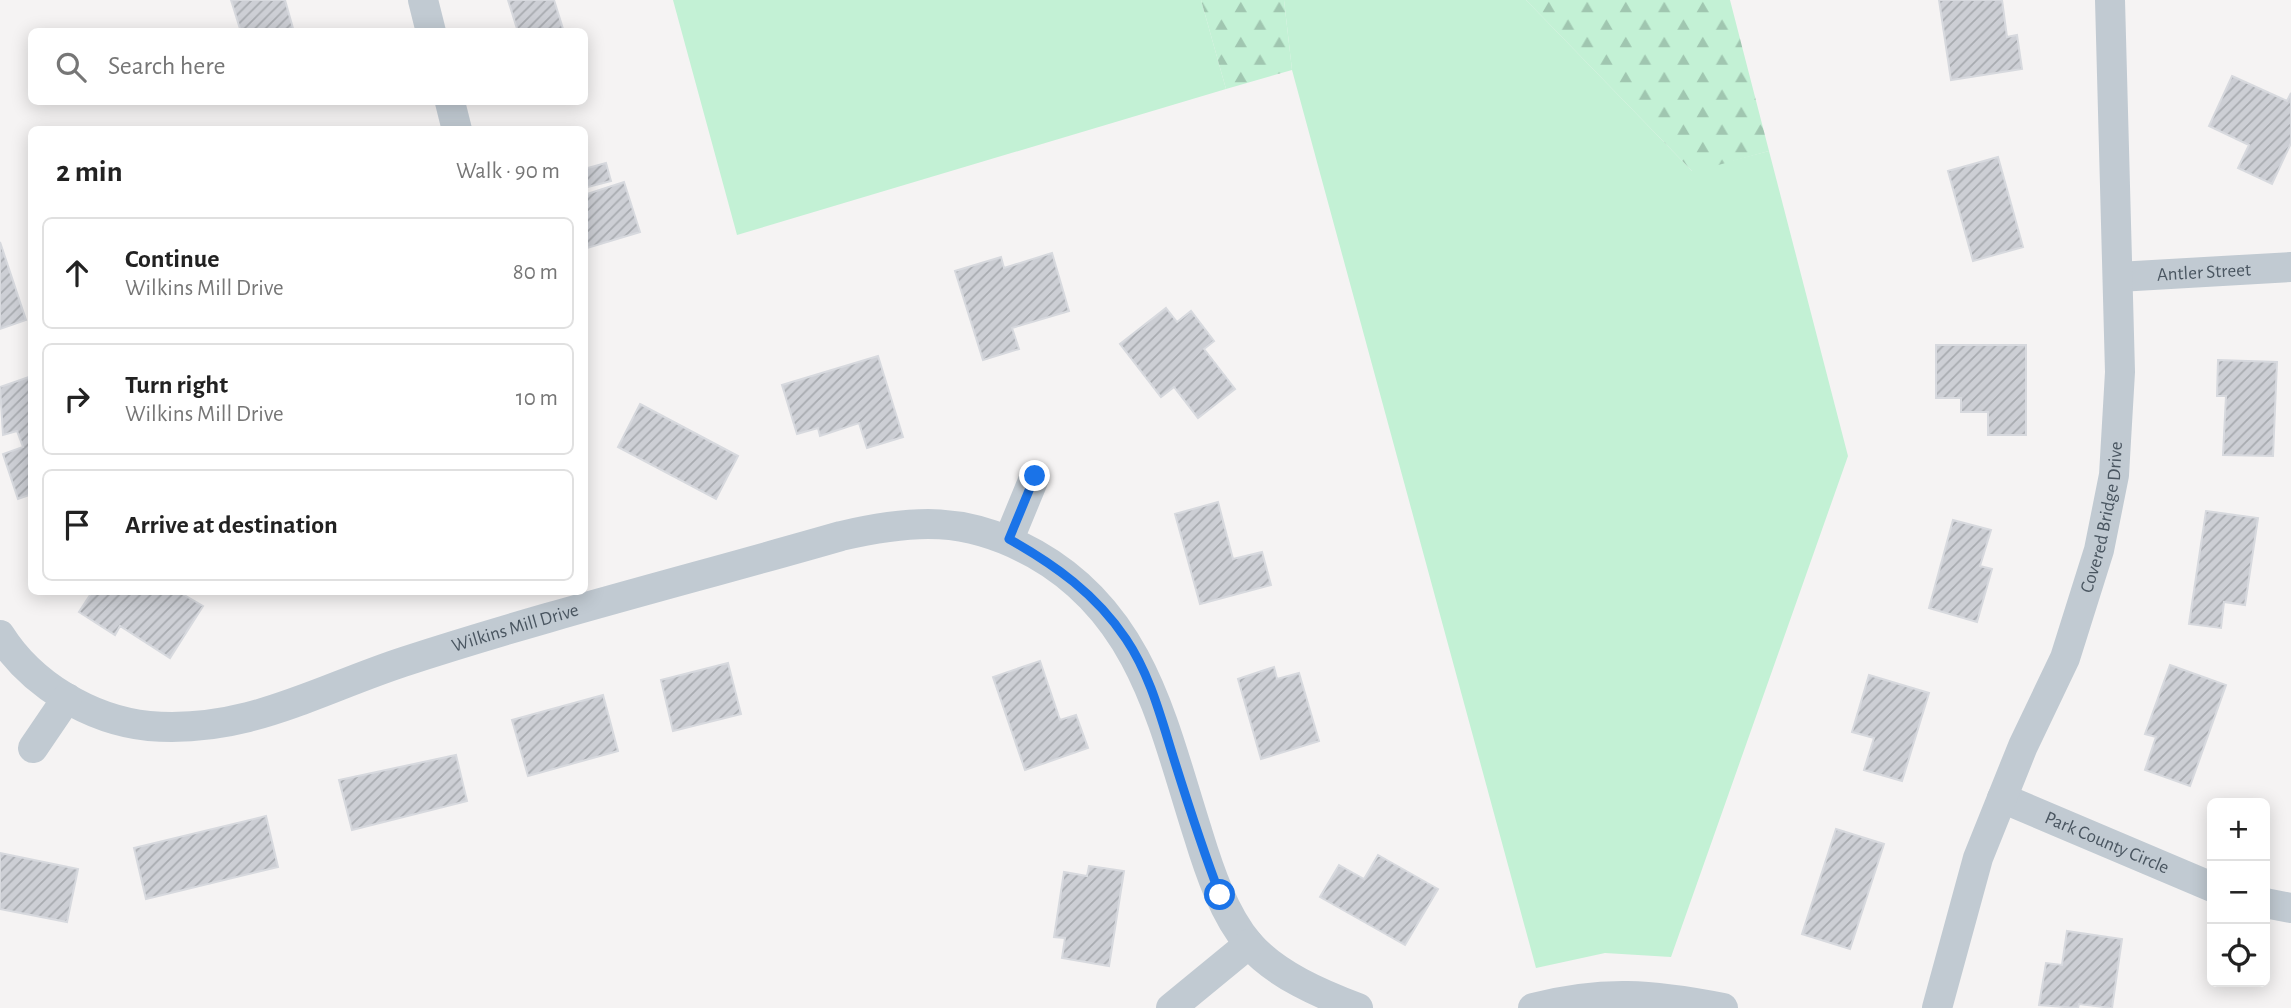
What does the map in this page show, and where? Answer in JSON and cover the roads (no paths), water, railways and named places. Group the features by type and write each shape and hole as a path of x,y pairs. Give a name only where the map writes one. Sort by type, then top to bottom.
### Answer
{"street":[{"path":"423,0 430,28"},
{"name":"Covered Bridge Drive","path":"1937,1008 1978,858 2065,658 2099,550 2113,475 2119,398 2110,0"},
{"path":"451,105 456,126"},
{"name":"Antler Street","path":"2118,277 2291,267"},
{"path":"1009,539 1035,476"},
{"name":"Wilkins Mill Drive","path":"0,635 15,659 66,698 102,714 148,726 213,724 271,713 401,662 583,600 884,526 926,523 985,530 1009,539 1064,573 1093,598 1126,639 1150,684 1203,851 1220,895 1249,944 1278,968 1326,996 1358,1008"},
{"path":"33,748 66,698"},
{"name":"Park County Circle","path":"2003,798 2207,885"},
{"path":"2270,904 2291,908"},
{"path":"1171,1008 1249,944"},
{"path":"1532,1008 1600,995 1663,996 1723,1008"}]}
